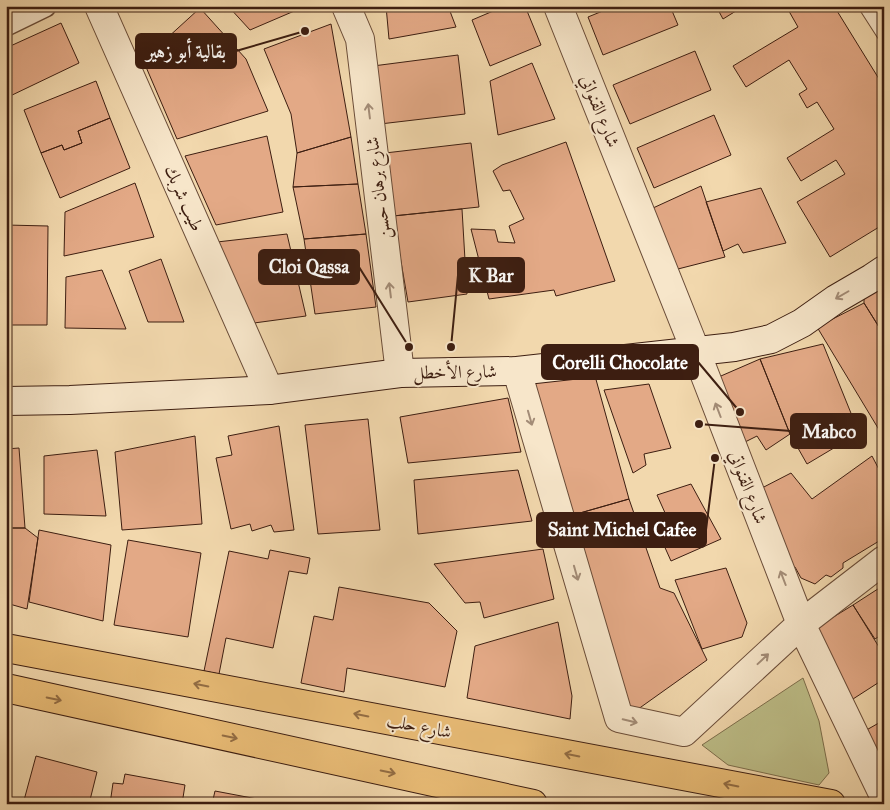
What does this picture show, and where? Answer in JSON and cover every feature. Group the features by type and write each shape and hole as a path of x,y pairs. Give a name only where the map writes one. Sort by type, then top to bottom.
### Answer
{"main road":[{"name":"شارع حلب","path":"6,648 831,804"},
{"path":"6,688 533,804"}],"street":[{"path":"6,25 45,6"},
{"name":"طيب شربك","path":"99,6 269,390"},
{"name":"شارع برهان حسن","path":"346,6 360,39 400,373"},
{"name":"شارع القنواتي","path":"558,6 696,352 801,624 884,796"},
{"name":"شارع الأخطل","path":"6,401 70,400 269,390 400,373 517,371 734,348 771,339 802,323 836,299 884,270"},
{"path":"517,371 619,718 684,732 801,624 884,560"}],"lane":[{"path":"866,6 884,34"}],"green space":[{"path":"803,678 819,721 829,773 819,785 728,765 702,745"}],"building":[{"path":"228,6 306,6 250,30"},
{"path":"386,6 448,6 456,27 389,39"},
{"path":"505,6 525,6 541,45 490,66 472,20"},
{"path":"615,6 670,6 678,25 603,55 588,17"},
{"path":"716,6 744,6 723,19"},
{"path":"786,6 821,6 822,9 826,6 834,6 884,87 884,224 830,257 797,202 845,174 836,160 801,181 787,158 834,129 817,102 807,108 799,94 807,89 789,60 746,87 733,66 798,27"},
{"path":"200,8 246,59 268,111 177,139 143,60"},
{"path":"61,23 79,63 8,97 6,93 6,48"},
{"path":"331,24 351,137 297,153 291,114 264,49"},
{"path":"695,51 711,90 630,124 613,85"},
{"path":"458,55 465,114 380,124 373,66"},
{"path":"532,63 555,119 498,135 490,81"},
{"path":"96,81 110,118 78,131 82,143 64,150 62,145 41,153 24,110"},
{"path":"714,115 731,155 654,188 637,148"},
{"path":"110,118 130,168 60,198 41,153 62,145 64,150 82,143 78,131"},
{"path":"267,136 283,212 216,225 185,156"},
{"path":"351,137 358,184 293,187 297,153"},
{"path":"566,142 615,281 556,296 554,290 489,299 471,229 495,230 498,242 515,243 509,226 524,219 510,190 503,191 493,171 502,165"},
{"path":"471,143 479,207 393,216 385,153"},
{"path":"135,183 154,237 64,256 65,212"},
{"path":"358,184 366,234 304,239 293,187"},
{"path":"701,186 725,257 674,270 653,208"},
{"path":"761,188 786,243 743,253 738,244 723,251 706,202"},
{"path":"462,209 467,294 408,302 393,216"},
{"path":"6,225 48,226 47,325 6,325"},
{"path":"287,234 306,316 254,323 217,242"},
{"path":"366,234 376,307 315,314 304,239"},
{"path":"161,259 184,322 148,322 129,271"},
{"path":"102,270 126,329 65,328 66,277"},
{"path":"884,277 884,335 864,303 864,290"},
{"path":"864,303 884,335 884,438 817,327"},
{"path":"823,344 859,433 807,464 790,434 760,359"},
{"path":"760,359 790,434 766,450 757,436 739,445 714,379"},
{"path":"592,365 629,499 566,517 528,382"},
{"path":"649,384 671,448 644,454 646,465 633,473 604,390"},
{"path":"508,398 521,452 408,463 400,417"},
{"path":"368,419 380,530 318,534 305,425"},
{"path":"279,426 294,530 274,532 271,525 252,531 250,524 231,529 216,458 232,455 228,436"},
{"path":"195,436 202,524 122,530 115,452"},
{"path":"19,448 25,528 6,528 6,449"},
{"path":"97,450 106,516 44,514 44,456"},
{"path":"872,456 884,479 884,538 843,563 843,568 831,577 826,575 815,584 801,578 795,567 791,568 760,489 791,473 812,499"},
{"path":"518,470 532,521 418,534 414,480"},
{"path":"691,484 721,539 671,561 654,523 666,515 657,495"},
{"path":"629,499 660,588 674,593 707,660 634,712 623,707 566,517"},
{"path":"6,528 25,528 38,538 27,609 6,603"},
{"path":"39,530 111,545 103,621 29,602"},
{"path":"128,540 201,553 188,637 114,625"},
{"path":"543,549 554,599 484,618 480,602 465,603 434,564"},
{"path":"270,550 310,558 307,574 289,571 273,648 226,638 219,674 204,671 229,551 268,559"},
{"path":"726,568 747,623 742,637 702,649 675,580"},
{"path":"884,585 884,633 875,639 853,605"},
{"path":"339,587 429,603 457,631 445,687 347,668 344,692 301,683 314,616 333,620"},
{"path":"853,605 879,647 884,643 884,679 853,699 809,632"},
{"path":"558,622 572,696 570,719 467,698 475,646"},
{"path":"884,720 884,767 863,732"},
{"path":"36,756 97,772 89,804 23,804"},
{"path":"125,774 185,785 182,804 110,804 113,783 123,784"},
{"path":"215,791 273,802 273,804 212,804"}],"place":[{"name":"بقالية أبو زهير","path":"305,31"},
{"name":"Cloi Qassa","path":"409,347"},
{"name":"K Bar","path":"451,347"},
{"name":"Corelli Chocolate","path":"740,412"},
{"name":"Mabco","path":"699,424"},
{"name":"Saint Michel Cafee","path":"715,458"}]}
